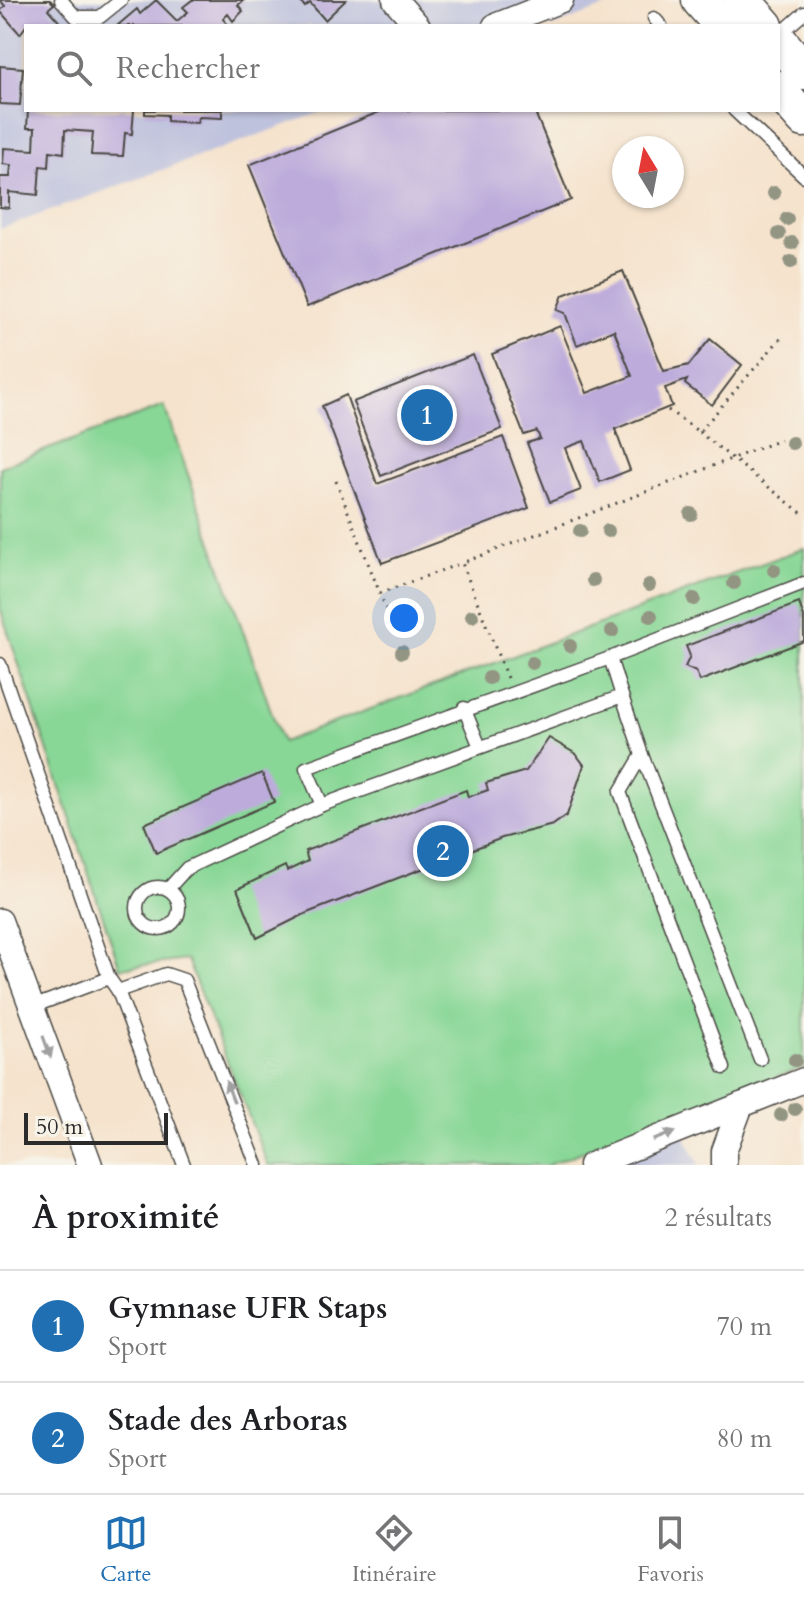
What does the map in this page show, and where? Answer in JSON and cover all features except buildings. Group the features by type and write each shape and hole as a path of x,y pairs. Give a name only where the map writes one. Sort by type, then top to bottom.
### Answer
{"main road":[{"path":"700,0 721,24"},
{"path":"742,0 763,24"},
{"path":"780,41 804,71"},
{"path":"780,91 804,119"}],"street":[{"path":"395,0 416,24"},
{"path":"500,24 561,0"},
{"path":"0,921 90,1165"},
{"path":"591,1165 804,1080"},
{"path":"724,1165 724,1151 741,1105"}],"lane":[{"path":"61,0 76,17 100,17 121,0"},
{"path":"780,36 804,13"},
{"path":"736,112 804,176"},
{"path":"322,805 306,768 464,708 610,658 804,583"},
{"path":"610,658 642,755 760,1059"},
{"path":"0,664 109,978 118,991 184,1165"},
{"path":"168,889 187,868 322,805 622,696"},
{"path":"464,708 480,747"},
{"path":"642,755 620,792 724,1068"},
{"path":"118,991 166,974 184,980 257,1165"},
{"path":"32,1007 109,978"}],"path":[{"path":"699,432 781,338"},
{"path":"668,410 736,458 804,515"},
{"path":"380,593 780,440"},
{"path":"336,481 397,637"},
{"path":"462,563 514,692"}],"shaded area":[{"path":"0,0 624,0 559,24 24,24 24,112 322,112 0,229"},
{"path":"683,1134 700,1165 600,1165"}],"green space":[{"path":"164,406 282,742 804,548 804,1067 548,1165 268,1165 187,960 120,968 0,608 0,467"}],"place":[{"name":"Gymnase UFR Staps","path":"427,415"},
{"name":"Stade des Arboras","path":"443,851"}]}
